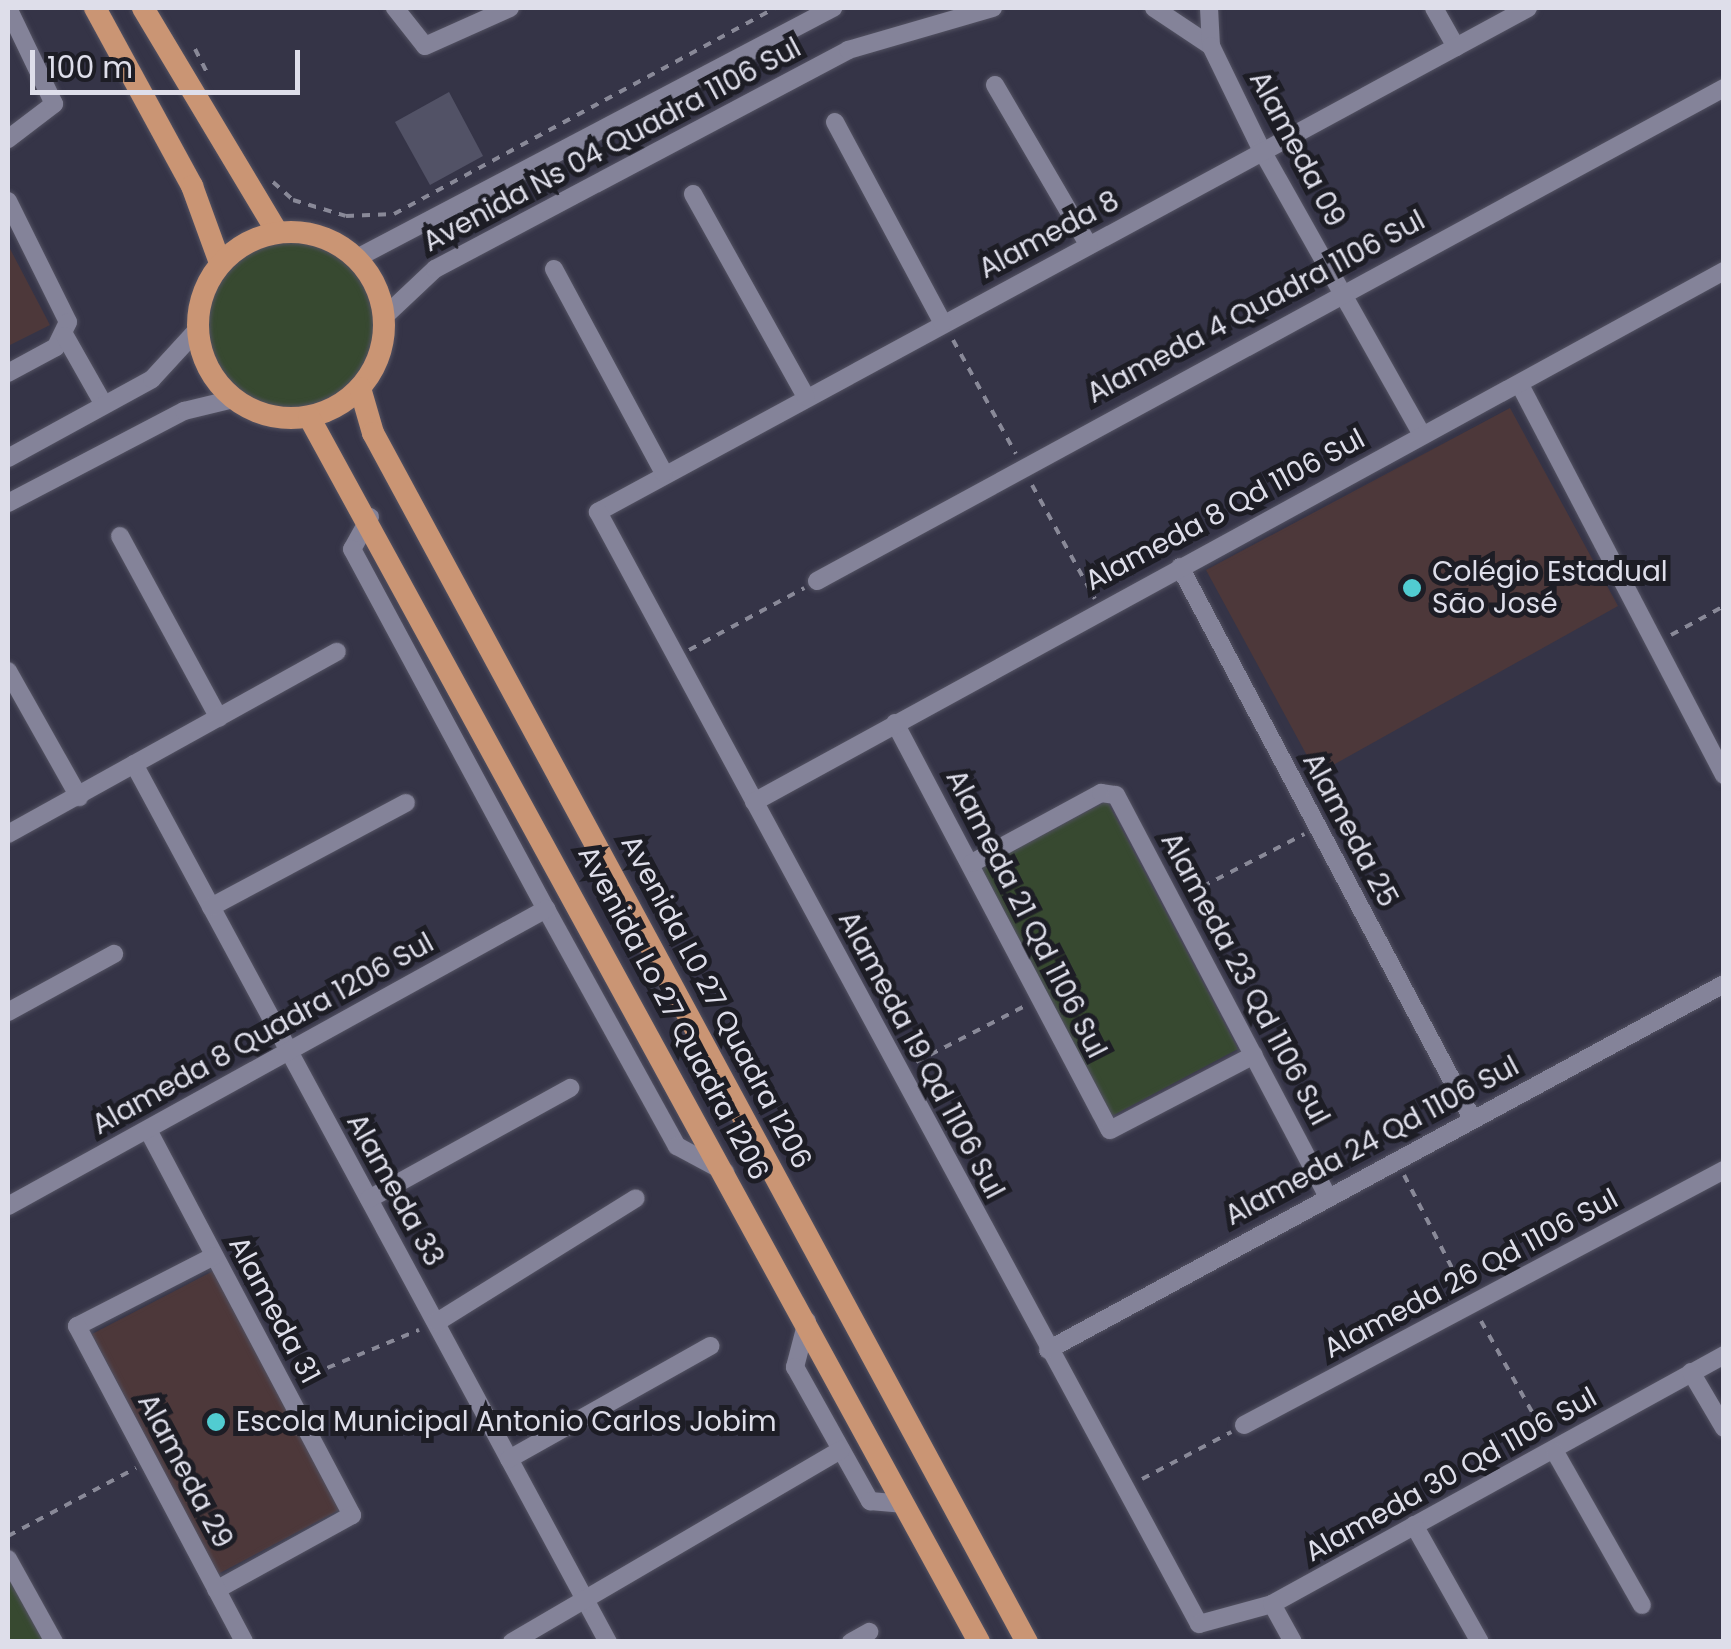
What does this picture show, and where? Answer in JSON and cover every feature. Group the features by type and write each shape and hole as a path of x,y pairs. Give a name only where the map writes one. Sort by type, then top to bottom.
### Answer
{"main road":[{"path":"95,8 192,186 220,262 198,329 208,368 234,398 257,412 309,417 360,388 380,356 384,317 357,258 312,233 277,232 220,262"},
{"path":"144,8 277,232"},
{"name":"Avenida L0 27 Quadra 1206","path":"360,388 373,433 1027,1642"},
{"name":"Avenida Lo 27 Quadra 1206","path":"309,417 370,517 978,1642"}],"street":[{"path":"8,8 54,104 8,140"},
{"path":"395,8 425,46 510,8"},
{"name":"Avenida Ns 04 Quadra 1106 Sul","path":"357,258 834,8"},
{"name":"Avenida Ns 04 Quadra 1106 Sul","path":"384,317 434,270 848,50 993,8"},
{"path":"1154,8 1212,46"},
{"path":"1209,8 1212,46"},
{"path":"1434,8 1456,46"},
{"name":"Alameda 8","path":"598,512 1261,149 1528,8"},
{"name":"Alameda 09","path":"1212,46 1261,149 1422,436"},
{"path":"995,85 1089,246"},
{"name":"Alameda 4 Quadra 1106 Sul","path":"817,581 1724,88"},
{"path":"835,122 943,323"},
{"path":"693,194 806,397"},
{"path":"8,201 68,322 66,336 104,405"},
{"path":"554,269 664,473"},
{"name":"Alameda 8 Qd 1106 Sul","path":"754,802 1724,271"},
{"path":"8,458 165,368 198,329"},
{"path":"8,373 66,336"},
{"path":"1520,385 1724,775"},
{"path":"8,503 184,411 234,398"},
{"name":"Alameda 19 Qd 1106 Sul","path":"598,512 1199,1624"},
{"path":"370,517 352,549 546,909 677,1146 726,1172"},
{"path":"120,536 218,718"},
{"name":"Alameda 25","path":"1180,568 1472,1118"},
{"path":"8,834 337,652"},
{"path":"8,671 80,797"},
{"name":"Alameda 21 Qd 1106 Sul","path":"894,722 1110,1130 1254,1055"},
{"name":"Alameda 33","path":"134,764 608,1642"},
{"path":"491,807 518,790"},
{"name":"Alameda 23 Qd 1106 Sul","path":"972,863 1110,792 1175,901 1326,1196"},
{"path":"211,906 406,803"},
{"path":"516,852 544,836"},
{"name":"Alameda 8 Quadra 1206 Sul","path":"8,1206 546,909"},
{"path":"8,1012 114,954"},
{"name":"Alameda 24 Qd 1106 Sul","path":"1048,1350 1472,1118 1720,993"},
{"path":"370,1199 570,1088"},
{"name":"Alameda 31","path":"148,1130 352,1515 216,1590"},
{"name":"Alameda 26 Qd 1106 Sul","path":"1244,1425 1724,1170"},
{"path":"437,1322 636,1198"},
{"name":"Alameda 29","path":"214,1256 78,1326 244,1642"},
{"path":"807,1321 792,1357 870,1501 905,1504"},
{"path":"510,1459 710,1346"},
{"name":"Alameda 30 Qd 1106 Sul","path":"1199,1624 1272,1604 1724,1355"},
{"path":"1691,1372 1724,1428"},
{"path":"512,1642 842,1450"},
{"path":"1554,1452 1642,1605"},
{"path":"1414,1526 1480,1642"},
{"path":"8,1559 54,1642"},
{"path":"1272,1604 1293,1642"},
{"path":"851,1642 868,1632"}],"path":[{"path":"265,175 293,200 369,219 394,214 776,8"},
{"path":"195,49 212,82"},
{"path":"677,657 817,581"},
{"path":"1654,644 1724,606"},
{"path":"1175,901 1317,828"},
{"path":"898,1071 1040,998"},
{"path":"284,1386 437,1322"},
{"path":"1124,1488 1244,1425"},
{"path":"8,1536 148,1462"}],"shaded area":[{"path":"8,245 50,325 8,346"},
{"name":"Colégio Estadual São José","path":"1510,408 1618,606 1317,774 1206,570"},
{"name":"Escola Municipal Antonio Carlos Jobim","path":"215,1270 341,1509 218,1574 92,1334"}],"green space":[{"path":"290,236 324,242 353,262 373,291 379,325 373,359 353,388 324,408 290,414 256,408 227,388 207,359 201,325 207,291 227,262 256,242"},
{"path":"1107,801 1238,1049 1112,1116 981,867"},
{"path":"8,1566 47,1641 8,1641"}],"building":[{"path":"449,92 483,156 430,185 395,122"}],"place":[{"name":"Colégio Estadual São José","path":"1412,588"},
{"name":"Escola Municipal Antonio Carlos Jobim","path":"216,1422"}]}
